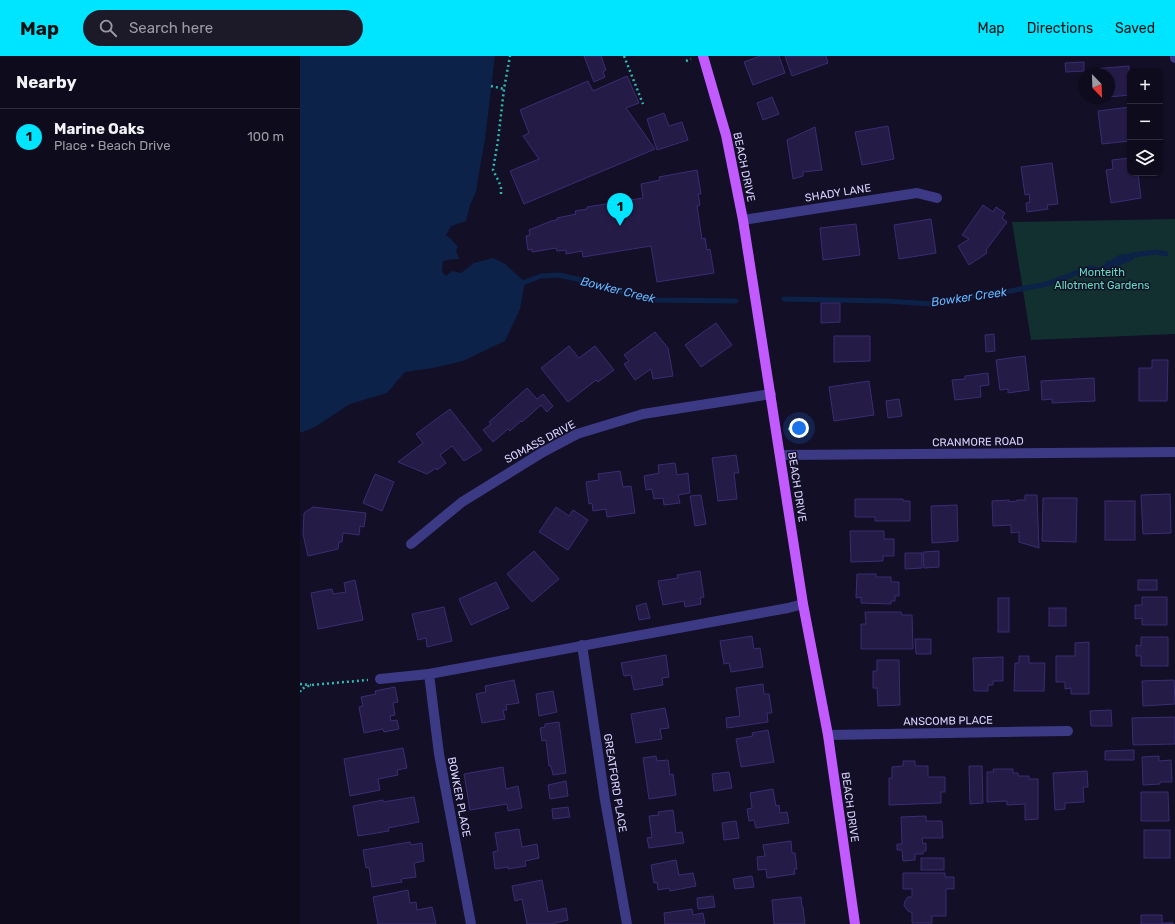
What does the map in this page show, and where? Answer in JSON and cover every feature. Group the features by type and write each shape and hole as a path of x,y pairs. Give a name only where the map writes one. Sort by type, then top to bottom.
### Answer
{"main road":[{"name":"BEACH DRIVE","path":"703,56 726,135 743,220 781,455 803,604 828,735 855,924"}],"street":[{"name":"SHADY LANE","path":"743,220 917,193 937,198"},
{"name":"SOMASS DRIVE","path":"411,544 462,502 543,452 577,434 643,414 771,394"},
{"name":"CRANMORE ROAD","path":"781,455 1175,452"},
{"path":"380,679 429,674 803,604"},
{"name":"GREATFORD PLACE","path":"582,645 605,800 627,924"},
{"name":"BOWKER PLACE","path":"429,674 439,754 471,924"},
{"name":"ANSCOMB PLACE","path":"828,735 1068,731"}],"path":[{"path":"500,194 501,188 493,170 510,56"},
{"path":"624,56 644,104"},
{"path":"492,86 504,89"},
{"path":"300,684 311,685 380,679"},
{"path":"300,692 301,689 311,685"}],"green space":[{"name":"Monteith Allotment Gardens","path":"1175,219 1175,334 1031,340 1012,222"}],"water":[{"path":"300,56 495,56 485,139 476,192 470,205 466,221 451,226 446,235 458,247 456,250 459,259 443,261 442,272 446,276 452,271 461,273 474,263 493,258 505,264 525,282 520,309 505,341 463,361 433,368 405,372 387,393 350,404 315,427 300,433"}],"building":[{"path":"584,56 601,56 606,70 603,72 605,77 594,82"},
{"path":"760,56 779,56 785,73 753,85 744,62"},
{"path":"785,56 826,56 828,63 792,76"},
{"path":"1084,62 1084,68 1079,68 1079,71 1066,72 1065,63"},
{"path":"1129,66 1129,68 1127,68 1127,95 1115,96 1115,68 1105,68"},
{"path":"627,76 639,103 626,108 655,149 524,204 510,171 539,159 523,136 529,133 520,110 588,81 593,91"},
{"path":"772,97 779,114 763,120 757,103"},
{"path":"1127,107 1127,141 1102,144 1098,111"},
{"path":"664,113 669,126 682,122 688,140 657,150 647,119"},
{"path":"888,126 894,159 862,165 855,132"},
{"path":"815,127 822,170 803,172 803,176 793,179 787,140"},
{"path":"1127,158 1127,176 1138,176 1141,198 1111,203 1106,170 1113,169 1112,160"},
{"path":"1052,163 1058,204 1047,205 1048,209 1027,212 1026,203 1030,202 1029,194 1025,195 1021,167"},
{"path":"697,170 701,194 698,194 700,205 697,206 702,239 705,238 707,250 710,249 714,273 657,282 651,246 583,257 582,251 566,254 566,250 557,251 556,248 532,252 532,249 528,250 526,236 530,235 529,230 557,220 557,218 576,214 575,211 587,209 587,207 643,198 641,184 660,180 659,177"},
{"path":"983,205 993,212 996,207 1005,213 1002,218 1007,222 986,250 987,253 969,265 958,246 969,239 962,235"},
{"path":"931,219 936,253 899,259 894,225"},
{"path":"856,224 860,255 823,260 820,228"},
{"path":"821,303 840,303 840,322 821,323"},
{"path":"716,323 732,345 701,367 685,345"},
{"path":"655,332 668,348 673,376 653,379 651,369 635,380 624,364 629,361 624,355"},
{"path":"994,334 995,351 986,352 985,335"},
{"path":"834,336 870,336 870,361 834,362"},
{"path":"569,346 579,358 595,346 614,370 598,382 596,380 568,402 541,368"},
{"path":"1025,356 1029,390 1008,393 1008,389 1000,390 996,360"},
{"path":"1152,360 1168,360 1167,401 1139,401 1139,368 1152,368"},
{"path":"988,373 989,385 980,386 981,397 955,400 952,380 965,379 965,376"},
{"path":"1094,378 1095,401 1052,403 1052,399 1042,400 1041,381"},
{"path":"869,381 874,415 834,421 829,387"},
{"path":"527,388 537,399 543,394 553,406 547,412 541,405 522,422 521,421 510,431 508,429 493,442 483,430 491,424 489,422"},
{"path":"899,399 902,416 888,418 886,401"},
{"path":"450,409 482,450 464,461 452,446 440,455 446,463 437,470 436,468 427,474 398,462 423,443 416,434"},
{"path":"736,455 739,473 734,473 737,499 718,501 712,458"},
{"path":"675,463 677,475 688,473 690,493 678,495 680,503 664,505 663,498 654,499 652,489 646,490 644,476 659,473 658,465"},
{"path":"620,471 623,487 631,486 635,513 607,517 606,509 593,511 592,503 589,504 586,482 599,480 598,474"},
{"path":"375,474 394,482 382,511 363,503"},
{"path":"1170,494 1171,533 1143,534 1141,495"},
{"path":"701,495 706,524 695,526 690,496"},
{"path":"1025,495 1037,495 1039,548 1019,542 1019,532 1011,533 1011,525 993,526 992,501 1009,500 1009,502 1025,500"},
{"path":"1043,498 1077,498 1076,542 1042,541"},
{"path":"855,499 903,499 903,501 910,501 910,521 875,521 875,517 855,517"},
{"path":"1105,501 1135,501 1135,540 1105,540"},
{"path":"957,505 958,541 932,543 931,506"},
{"path":"313,507 366,513 364,527 360,526 359,535 343,533 342,542 339,542 338,549 308,556 303,534 304,513"},
{"path":"556,507 569,516 573,510 588,520 568,550 539,532"},
{"path":"850,531 884,531 884,539 894,539 894,556 883,556 883,561 851,562"},
{"path":"534,551 559,579 532,602 507,574"},
{"path":"939,551 939,567 924,568 923,552"},
{"path":"905,553 922,553 922,568 905,569"},
{"path":"700,571 704,597 700,598 701,604 685,607 684,601 663,605 658,581 678,578 677,575"},
{"path":"857,574 876,574 876,577 891,577 891,582 899,582 899,596 895,596 895,601 891,601 891,604 861,603 861,597 856,598"},
{"path":"355,580 363,620 318,629 311,593 332,589 333,594 346,592 344,583"},
{"path":"1138,580 1157,580 1157,590 1138,590"},
{"path":"496,582 509,608 471,625 459,599"},
{"path":"1142,597 1167,597 1167,625 1142,625 1142,618 1135,619 1135,605 1142,605"},
{"path":"998,598 1009,598 1009,632 998,632"},
{"path":"646,603 650,618 639,620 636,606"},
{"path":"444,607 452,641 427,647 426,638 418,640 412,614"},
{"path":"1049,608 1066,608 1066,626 1049,626"},
{"path":"865,612 901,612 902,615 912,615 913,649 861,649 861,624 866,624"},
{"path":"752,636 754,649 760,648 763,667 731,672 729,663 724,664 720,641"},
{"path":"1141,637 1168,637 1168,666 1141,666 1141,656 1136,656 1136,645 1141,646"},
{"path":"915,639 931,639 931,654 916,654"},
{"path":"1089,642 1089,694 1071,694 1071,688 1065,689 1065,682 1056,682 1056,656 1075,656 1075,643"},
{"path":"666,655 669,677 662,678 663,685 634,690 631,675 624,676 621,663"},
{"path":"1019,656 1029,656 1029,663 1045,663 1044,691 1014,691 1015,663 1019,663"},
{"path":"1003,657 1003,681 993,681 993,685 988,685 988,691 974,691 973,658"},
{"path":"877,660 899,660 900,705 878,706 877,688 873,688 873,671 877,671"},
{"path":"514,680 519,703 506,705 507,710 503,710 505,719 482,723 476,694 486,692 485,686"},
{"path":"1174,680 1175,704 1143,706 1142,681"},
{"path":"763,684 764,694 769,694 772,713 767,713 768,722 727,728 726,718 740,716 736,688"},
{"path":"395,687 398,702 393,703 395,715 390,716 391,721 397,720 399,729 384,732 383,729 364,733 359,707 363,706 361,697 376,694 375,691"},
{"path":"553,691 557,712 539,716 536,694"},
{"path":"665,708 669,728 660,729 662,739 636,743 631,714"},
{"path":"1111,710 1112,726 1091,726 1090,711"},
{"path":"1175,717 1175,744 1133,745 1132,718"},
{"path":"559,722 566,773 553,775 551,766 549,766 546,740 542,741 540,728 545,727 545,724"},
{"path":"768,730 774,762 741,767 736,739 753,736 752,733"},
{"path":"403,748 407,768 397,770 398,775 378,779 380,790 350,796 344,759"},
{"path":"1134,750 1134,760 1105,760 1105,751"},
{"path":"656,756 657,761 668,760 670,775 673,774 676,795 649,799 643,758"},
{"path":"1159,756 1159,761 1171,760 1172,782 1160,782 1160,784 1143,785 1142,757"},
{"path":"903,761 915,761 915,766 928,766 928,777 945,777 945,792 941,792 941,803 889,805 889,778 892,778 892,767 903,766"},
{"path":"969,766 982,766 983,803 970,804"},
{"path":"503,767 506,789 518,786 522,808 508,811 507,804 470,810 464,774"},
{"path":"993,769 1013,769 1013,773 1018,773 1018,776 1029,776 1029,779 1038,779 1038,819 1025,820 1025,804 1007,805 1007,801 987,802 987,772 994,772"},
{"path":"1087,771 1088,787 1083,787 1084,802 1065,803 1065,809 1055,810 1053,773"},
{"path":"729,772 732,788 714,791 712,774"},
{"path":"566,781 568,796 550,799 548,785"},
{"path":"773,789 776,806 779,805 780,813 787,812 789,823 756,828 754,820 749,821 747,809 752,808 750,793"},
{"path":"1141,792 1168,792 1169,821 1141,821"},
{"path":"414,797 419,822 388,828 389,831 358,836 353,806 383,800 383,802"},
{"path":"568,807 570,817 553,819 552,809"},
{"path":"673,810 676,833 682,832 684,843 649,848 647,838 652,837 649,816 659,815 658,812"},
{"path":"926,816 926,821 942,821 943,838 922,838 923,844 926,843 926,851 923,851 923,854 915,854 915,860 903,861 902,850 897,850 897,844 902,844 901,817"},
{"path":"736,821 739,838 724,840 722,823"},
{"path":"519,829 522,847 537,844 539,858 525,861 526,866 508,869 508,867 495,869 493,852 498,851 495,833"},
{"path":"1144,830 1170,830 1170,858 1144,858"},
{"path":"791,841 792,853 795,853 797,869 794,869 795,874 767,878 766,869 758,870 757,857 765,856 763,845"},
{"path":"410,842 411,845 422,843 424,861 414,863 416,877 401,879 402,882 372,887 369,867 366,868 363,850"},
{"path":"921,858 944,858 944,870 921,870"},
{"path":"676,860 679,875 693,873 696,886 670,891 669,888 658,890 657,882 654,883 651,865"},
{"path":"903,873 945,873 945,877 954,877 954,889 946,889 946,916 932,916 932,923 912,923 912,913 907,910 904,905 908,897 912,897 912,889 903,889"},
{"path":"752,876 754,887 735,889 733,879"},
{"path":"542,880 548,912 566,908 568,920 551,924 527,924 522,899 515,901 512,886"},
{"path":"408,890 410,903 416,902 417,910 432,907 436,924 378,924 373,897"},
{"path":"713,896 715,907 698,909 697,898"},
{"path":"801,897 805,924 774,924 772,900"},
{"path":"692,909 693,915 703,913 705,924 665,924 664,913"},
{"path":"1141,915 1162,915 1162,923 1173,924 1141,924"}],"waterway":[{"name":"Bowker Creek","path":"784,299 886,301 932,304 953,301 984,293 1010,291 1042,285 1082,270 1091,268 1098,270 1111,266 1130,259 1133,255 1156,252 1166,254"},
{"name":"Bowker Creek","path":"1106,267 1108,263 1111,263 1121,257 1131,256"},
{"name":"Bowker Creek","path":"525,282 541,276 559,275 651,300 736,301"}],"place":[{"name":"Marine Oaks","path":"620,226"}]}
